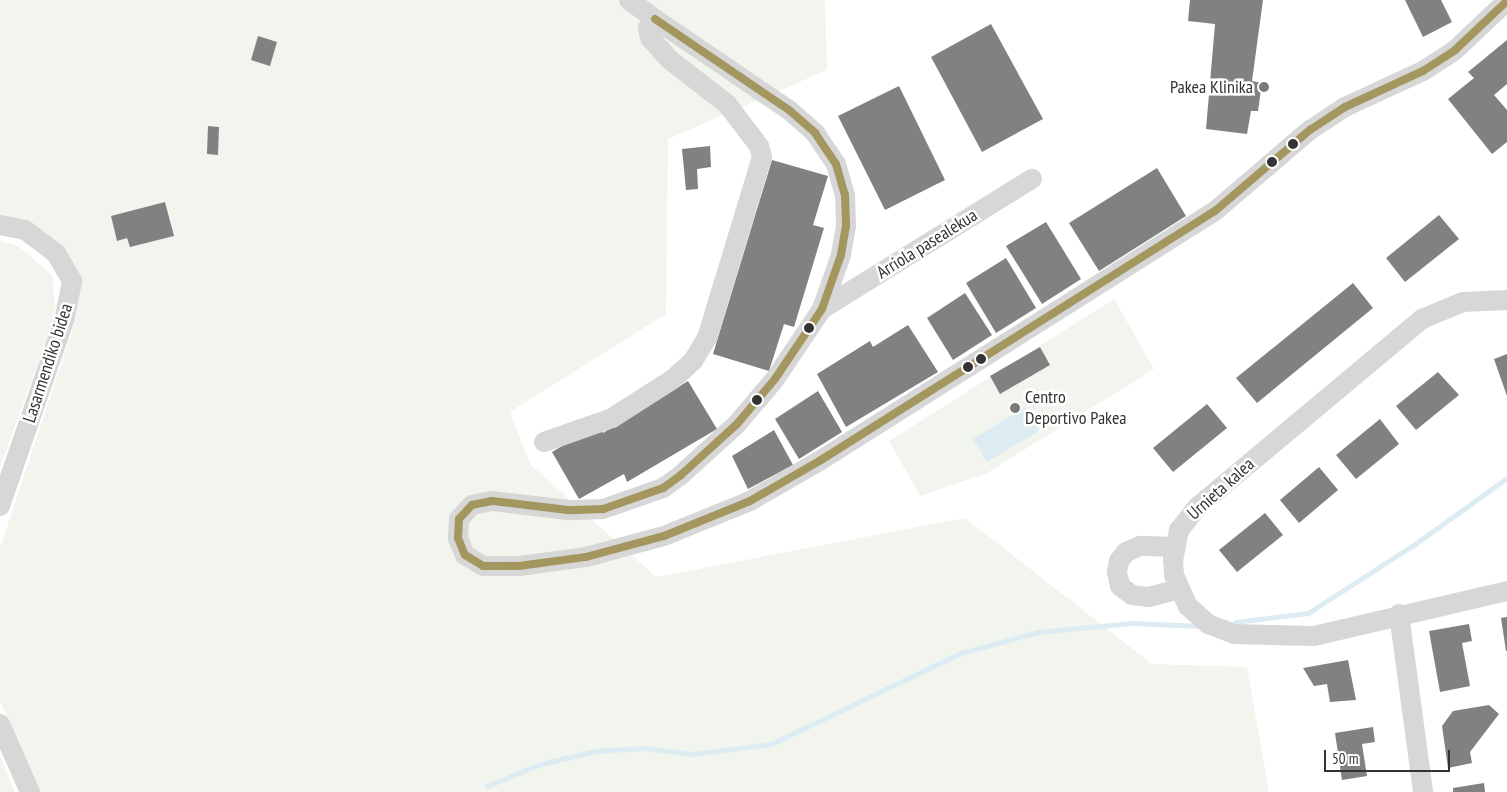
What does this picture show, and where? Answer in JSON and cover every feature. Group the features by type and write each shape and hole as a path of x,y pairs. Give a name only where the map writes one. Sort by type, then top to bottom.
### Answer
{"street":[{"name":"Arriola pasealekua","path":"629,0 756,91 790,110 815,132 836,164 845,195 846,226 841,256 822,309 757,403 716,444 663,488 622,503 585,510 502,501 472,504 465,510 458,524 458,538 465,555 483,566 496,567 586,556 664,536 750,500 821,460 1215,211 1310,130 1345,107 1423,71 1447,55 1507,1"},
{"path":"544,442 612,418 672,379 693,361 707,338 762,157 760,146 727,104 670,60 650,38 648,28 655,19"},
{"name":"Arriola pasealekua","path":"822,309 1032,179"},
{"name":"Lasarmendiko bidea","path":"0,224 25,230 56,254 72,281 65,318 0,506"},
{"name":"Urnieta kalea","path":"1507,300 1463,302 1422,319 1198,506 1179,530 1174,547 1174,575 1178,589 1188,606 1208,624 1234,634 1314,636 1398,614 1507,591"},
{"path":"1174,547 1140,546 1126,552 1119,561 1117,572 1120,586 1132,595 1149,597 1178,589"},
{"path":"1398,614 1423,792"},
{"path":"0,724 30,792"}],"shaded area":[{"path":"0,0 825,0 827,70 668,139 666,314 510,412 530,464 656,577 965,518 1152,664 1247,667 1269,792 38,792 0,701 0,548 76,320 80,279 0,217"},
{"path":"0,241 18,246 52,275 56,314 0,467"},
{"name":"Centro Deportivo Pakea","path":"1114,299 1154,369 987,473 920,496 889,441"},
{"path":"1026,407 1039,431 987,462 973,439"},
{"path":"0,756 15,792 0,792"}],"building":[{"path":"1190,0 1263,0 1252,81 1262,83 1258,111 1251,111 1247,134 1206,129 1215,24 1188,21"},
{"path":"1405,0 1441,0 1452,22 1423,37"},
{"path":"991,24 1043,119 982,152 931,57"},
{"path":"258,36 277,42 270,66 251,60"},
{"path":"1507,40 1507,84 1494,95 1507,110 1507,142 1492,154 1448,99 1474,78 1468,72"},
{"path":"899,86 945,180 885,210 838,116"},
{"path":"208,126 219,127 218,155 207,154"},
{"path":"710,146 711,167 697,169 698,189 686,190 682,149"},
{"path":"772,160 828,176 813,225 824,228 794,327 784,324 769,371 713,354"},
{"path":"1157,168 1186,216 1099,271 1069,223"},
{"path":"165,202 174,236 130,247 127,238 117,241 111,216"},
{"path":"1439,215 1459,239 1405,282 1386,258"},
{"path":"1046,222 1081,279 1042,304 1006,246"},
{"path":"1006,258 1036,308 996,333 966,283"},
{"path":"1353,283 1373,308 1257,403 1236,378"},
{"path":"965,293 992,335 953,360 927,318"},
{"path":"908,325 938,372 846,427 817,374 870,341 873,347"},
{"path":"1040,347 1050,365 1000,394 990,376"},
{"path":"1507,354 1507,396 1494,359"},
{"path":"1438,372 1459,395 1416,430 1396,406"},
{"path":"688,381 717,429 627,482 624,474 579,499 552,452 598,425 603,433"},
{"path":"818,391 842,432 799,459 775,419"},
{"path":"1207,404 1227,428 1173,472 1153,448"},
{"path":"1380,419 1399,444 1356,479 1336,455"},
{"path":"774,430 793,465 748,489 732,456"},
{"path":"1319,467 1338,490 1299,523 1280,500"},
{"path":"1265,513 1283,535 1237,572 1219,550"},
{"path":"1507,617 1507,651 1506,651 1501,618"},
{"path":"1469,624 1472,641 1462,643 1470,686 1440,692 1429,631"},
{"path":"1348,660 1356,700 1330,702 1327,684 1314,686 1303,668"},
{"path":"1489,705 1499,714 1470,752 1472,763 1448,768 1442,726 1453,711"},
{"path":"1373,727 1375,742 1362,744 1367,776 1342,780 1335,733"},
{"path":"1484,783 1485,792 1453,792 1453,788"}],"waterway":[{"path":"1235,622 1308,613 1415,544 1507,478"},
{"path":"487,786 538,765 594,751 644,748 693,754 771,744 961,653 1038,632 1132,623 1201,626"}],"transit line":[{"path":"655,19 789,110 815,133 836,164 845,195 846,226 841,255 822,309 775,379 737,424 681,475 663,488 603,509 568,510 492,501 472,505 459,519 458,538 465,555 483,566 519,566 586,557 664,536 750,501 821,460 1215,211 1310,130 1345,107 1423,71 1455,50 1507,1"}],"place":[{"name":"Pakea Klinika","path":"1264,87"},
{"name":"Centro Deportivo Pakea","path":"1015,408"}]}
